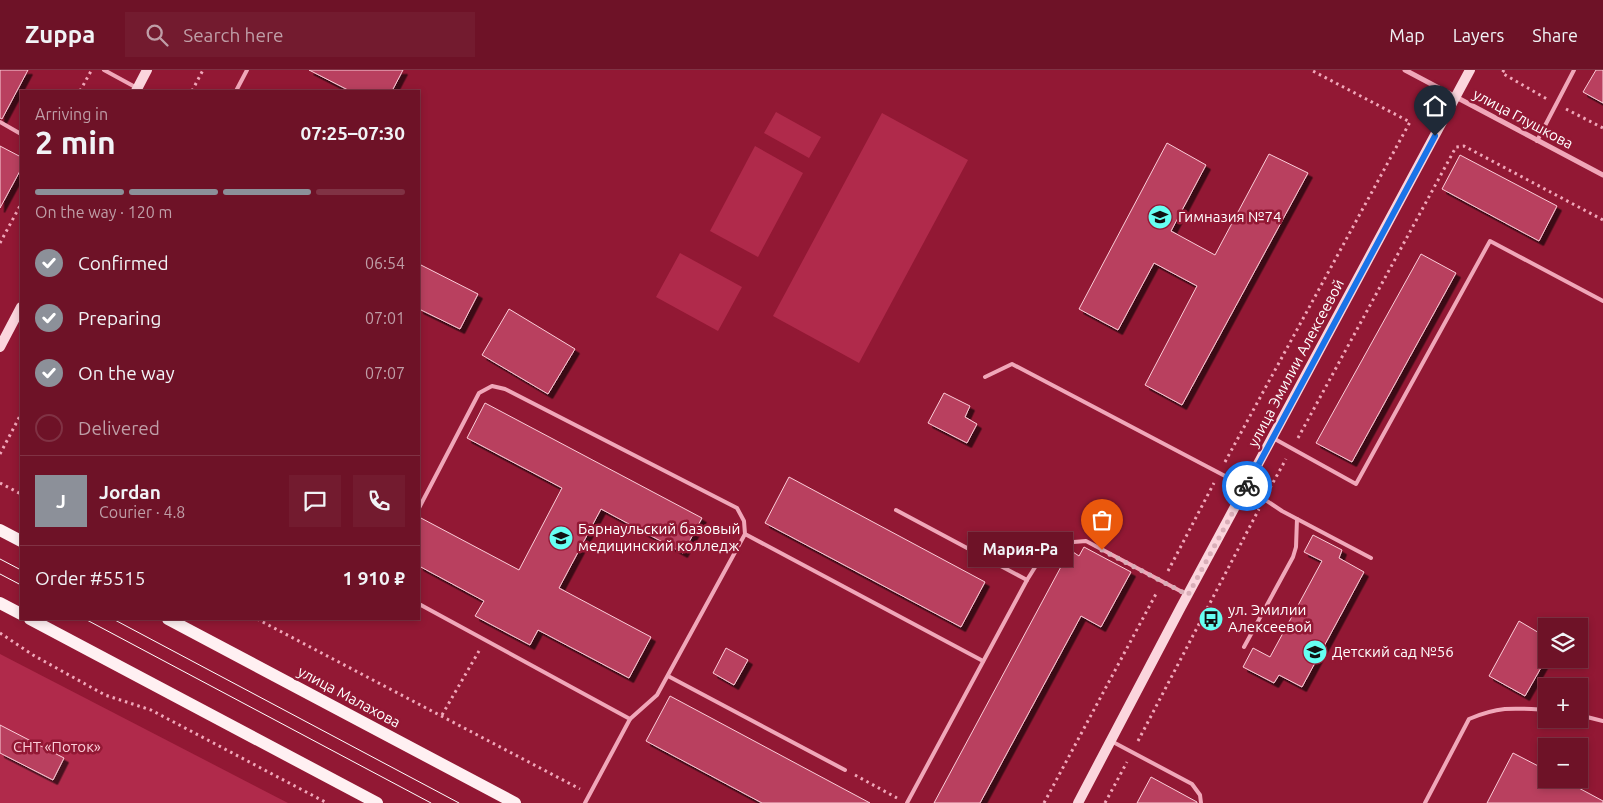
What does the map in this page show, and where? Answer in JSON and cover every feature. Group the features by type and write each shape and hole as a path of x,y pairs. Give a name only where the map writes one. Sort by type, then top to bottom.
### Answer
{"main road":[{"path":"0,530 20,540"},
{"path":"0,602 20,613"},
{"path":"32,620 377,803"},
{"name":"улица Малахова","path":"170,620 515,803"}],"street":[{"path":"137,90 147,70"},
{"name":"улица Глушкова","path":"1405,70 1603,175"},
{"name":"улица Эмилии Алексеевой","path":"1078,803 1470,70"},
{"path":"0,347 20,309"}],"lane":[{"path":"104,70 137,90"},
{"path":"237,90 247,70"},
{"path":"1537,141 1574,70"},
{"path":"0,122 20,133"},
{"path":"1273,438 1356,484 1490,241 1603,301"},
{"path":"985,377 1012,364 1246,487 1297,519 1371,558"},
{"path":"420,506 479,394 492,386 505,388 737,508 744,521 745,534 657,695 630,719 584,803"},
{"path":"896,510 1027,580"},
{"path":"1244,647 1293,557 1296,548 1297,519"},
{"path":"745,534 983,661"},
{"path":"907,803 1027,580 1042,556 1061,543 1086,541 1188,595"},
{"path":"420,605 630,719"},
{"path":"668,676 845,770"},
{"path":"1425,803 1469,719 1489,711 1508,708 1538,710"},
{"path":"1588,717 1603,721"},
{"path":"1111,741 1192,784 1200,795 1201,803"}],"path":[{"path":"81,90 92,70"},
{"path":"193,90 203,70"},
{"path":"1311,70 1410,122"},
{"path":"1105,803 1265,498 1456,147 1464,146 1603,220"},
{"path":"0,243 20,206"},
{"path":"0,454 20,416"},
{"path":"0,483 20,493"},
{"path":"259,620 590,794"},
{"path":"0,632 33,655 106,695 151,710 327,803"},
{"path":"442,716 485,640"},
{"path":"845,770 898,798"}],"green space":[{"path":"776,112 821,137 809,158 764,133"},
{"path":"882,113 968,160 859,363 773,316"},
{"path":"755,146 803,173 758,257 710,231"},
{"path":"680,253 742,287 718,331 656,297"},
{"name":"СНТ «Поток»","path":"0,654 288,803 0,803"}],"building":[{"path":"0,70 28,70 2,119 0,118"},
{"path":"309,70 403,70 393,90 348,90"},
{"path":"1596,70 1603,70 1603,103 1583,92"},
{"path":"1167,143 1206,165 1171,231 1215,255 1269,154 1308,173 1182,405 1145,385 1197,286 1154,263 1118,330 1079,309"},
{"path":"0,146 20,156 20,171 0,208"},
{"path":"1460,155 1557,206 1539,241 1442,189"},
{"path":"1421,254 1456,273 1352,462 1316,443"},
{"path":"420,265 478,294 460,329 420,309"},
{"path":"509,309 575,349 548,394 482,355"},
{"path":"944,393 970,406 965,417 977,424 967,443 928,423"},
{"name":"Барнаульский базовый медицинский колледж","path":"485,403 702,518 683,553 601,509 559,588 651,637 629,678 538,630 530,645 475,616 484,601 420,567 420,518 519,570 562,488 467,438"},
{"path":"789,477 985,582 961,627 765,523"},
{"path":"1313,535 1342,550 1339,558 1364,572 1302,687 1279,675 1274,683 1243,667 1253,648 1270,657 1322,561 1304,552"},
{"path":"1084,547 1131,572 1101,627 1081,616 980,803 934,803 1070,550 1079,556"},
{"path":"1519,621 1538,632 1538,668 1541,668 1525,696 1489,676"},
{"path":"726,648 748,660 734,685 713,673"},
{"path":"670,696 870,803 762,803 646,741"},
{"path":"0,725 64,758 53,780 0,753"},
{"path":"1513,753 1538,766 1538,788 1579,788 1603,801 1603,803 1487,803"},
{"path":"1151,777 1197,802 1197,803 1137,803"}],"tram line":[{"path":"0,559 20,569"},
{"path":"0,574 20,584"},
{"path":"87,620 431,803"},
{"path":"115,620 459,803"}],"way so far":[{"path":"1102,550 1188,595 1247,486"}],"place":[{"name":"Гимназия №74","path":"1160,217"},
{"name":"Барнаульский базовый медицинский колледж","path":"561,538"},
{"name":"Мария-Ра","path":"1102,550"},
{"name":"ул. Эмилии Алексеевой","path":"1211,619"},
{"name":"Детский сад №56","path":"1315,652"}],"route":[{"path":"1247,486 1435,136"}]}
